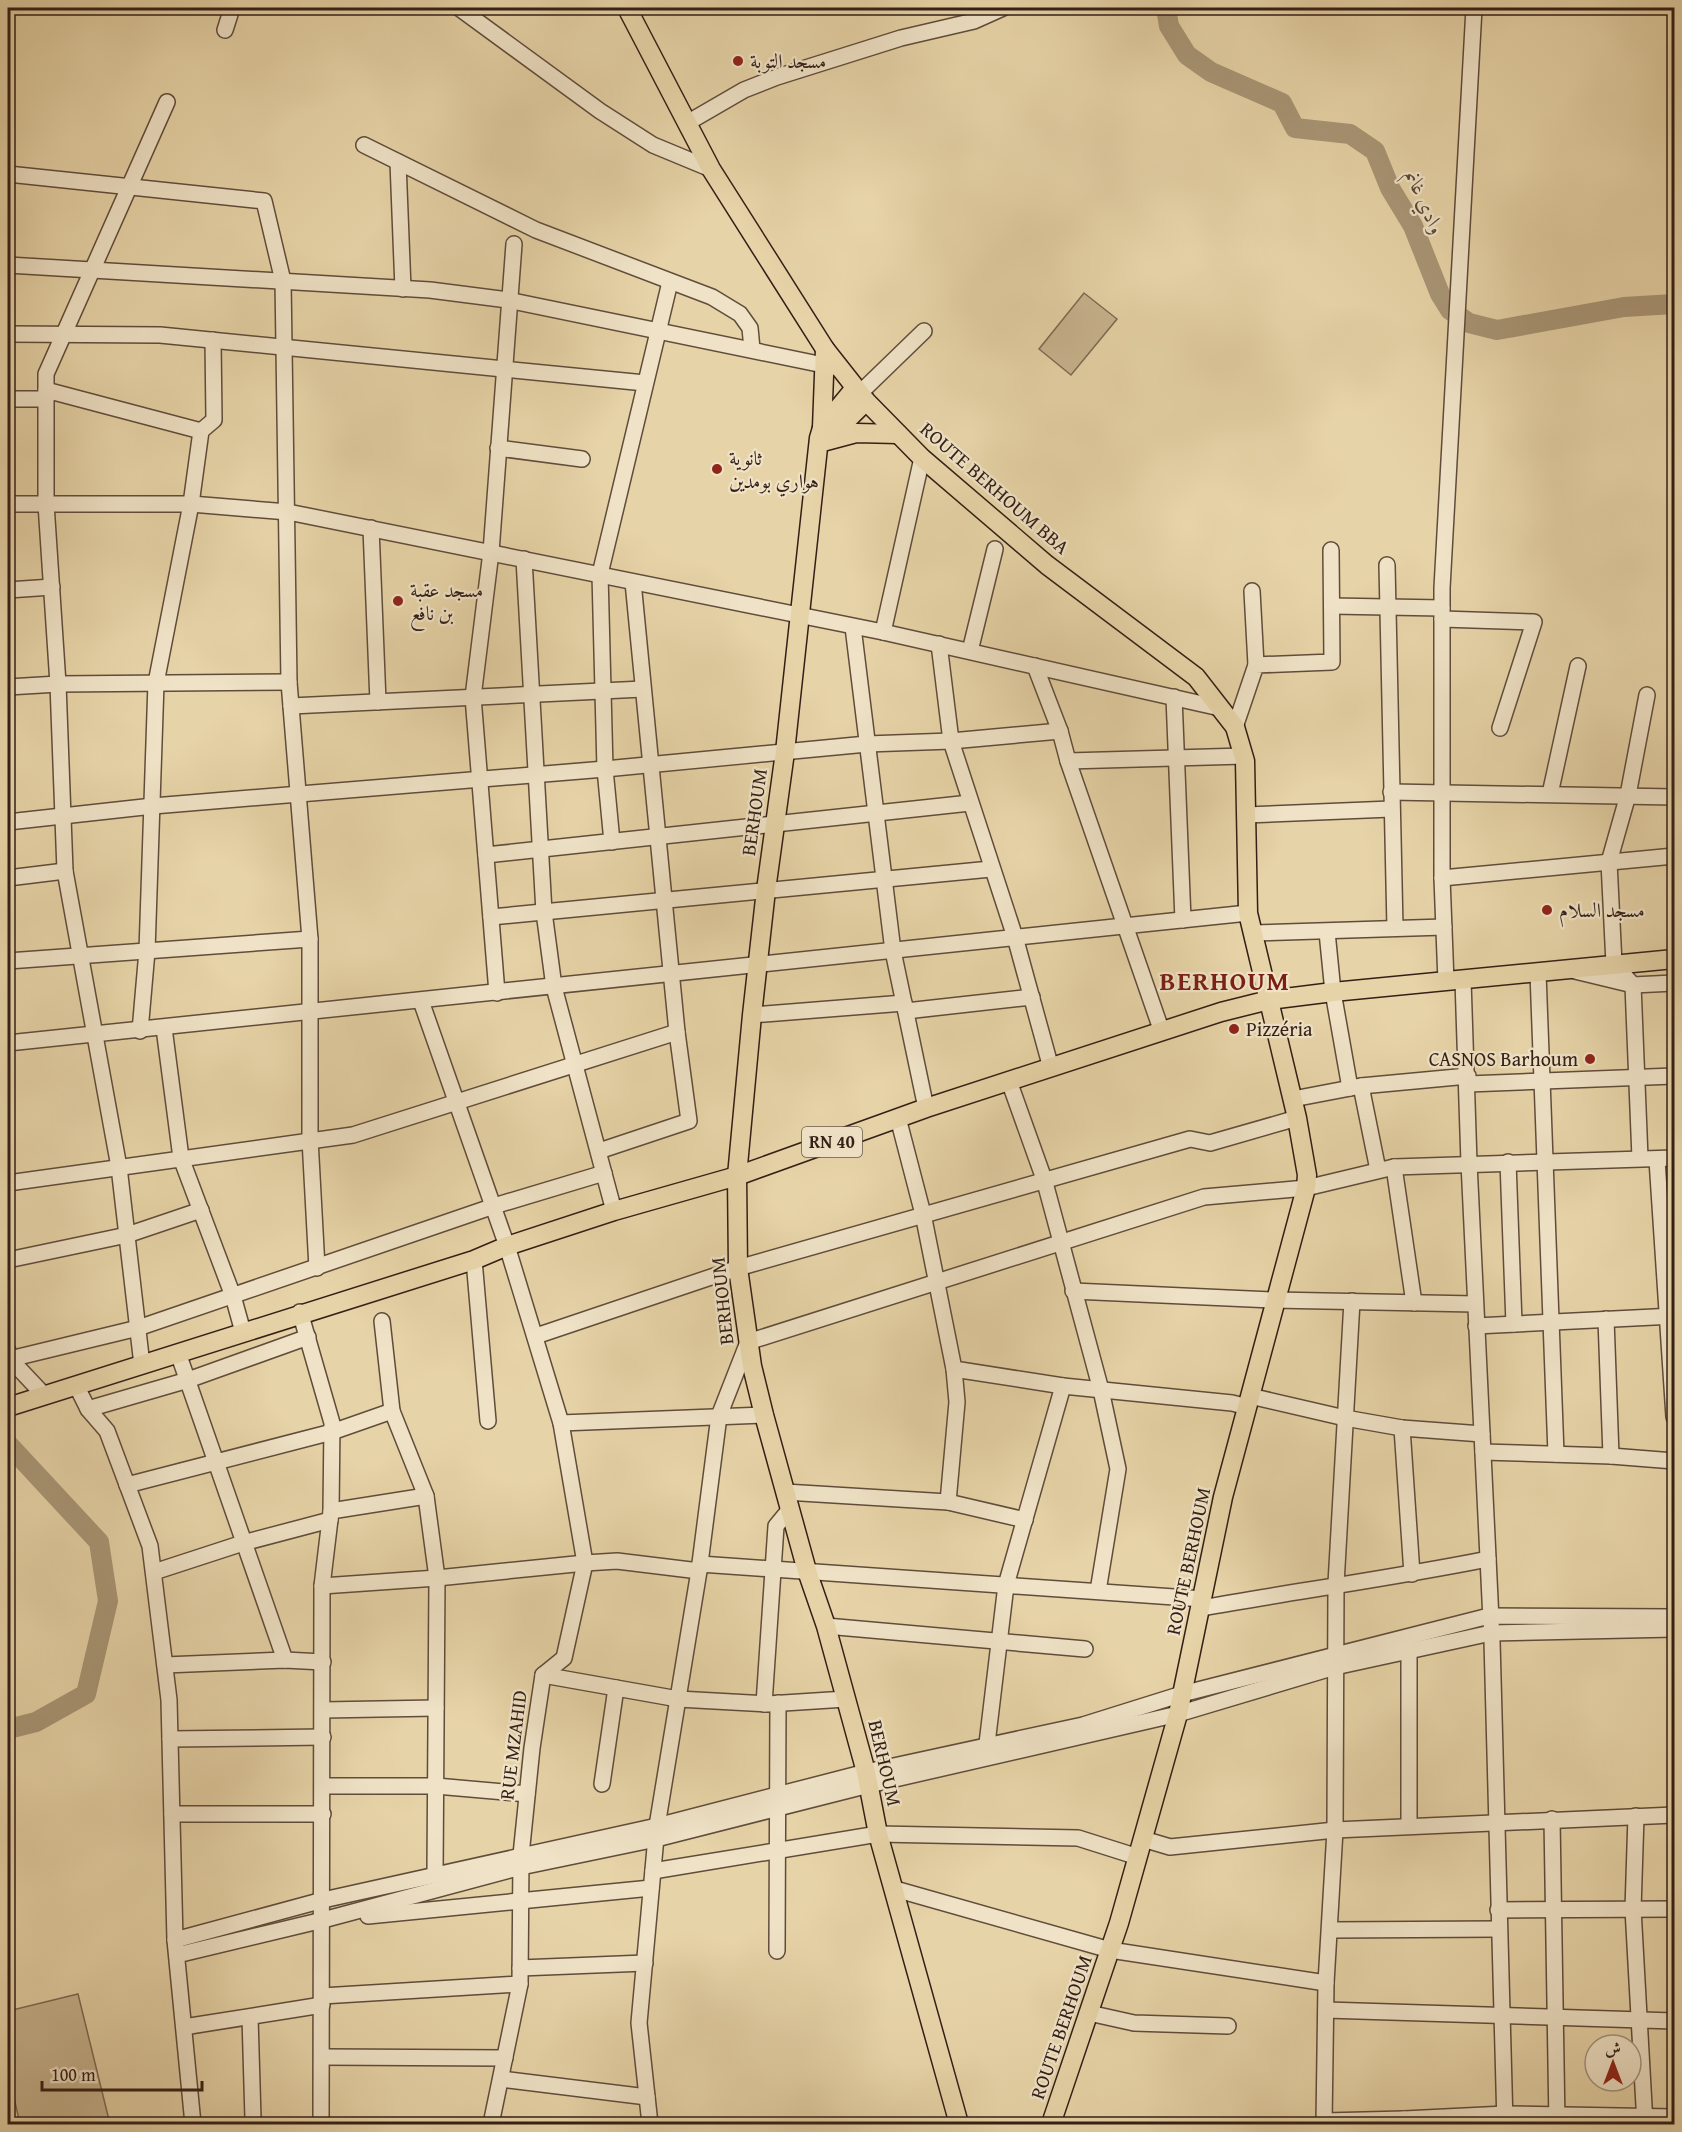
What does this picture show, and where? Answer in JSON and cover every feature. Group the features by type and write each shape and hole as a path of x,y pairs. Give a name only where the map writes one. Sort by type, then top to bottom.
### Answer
{"main road":[{"name":"ROUTE BERHOUM BBA","path":"627,8 711,169 830,360 922,458 1047,565 1196,677 1235,727 1244,756 1248,913 1269,1000"},
{"name":"BERHOUM","path":"830,360 752,1015 737,1176 738,1268 748,1342 764,1414 807,1571 826,1626 867,1779 878,1834 959,2124"},
{"path":"822,439 860,394"},
{"path":"822,439 856,434 898,434"},
{"name":"RN 40","path":"8,1407 300,1312 474,1260 507,1246 614,1211 737,1176 926,1108 1269,1000 1538,973 1564,968 1674,959"},
{"name":"ROUTE BERHOUM","path":"1051,2124 1110,1950 1178,1714 1223,1497 1274,1300 1306,1188 1307,1174 1297,1118 1269,1000"}],"street":[{"path":"225,30 232,8"},
{"path":"459,8 600,111 653,145 711,169"},
{"path":"687,123 744,90 777,77 901,38 974,21 1003,8"},
{"path":"1474,8 1442,613 1442,878 1444,927 1455,981 1468,1080 1469,1163 1491,1633 1505,2119"},
{"path":"142,1365 119,1167 65,871 61,815 58,684 46,504 46,374 167,102"},
{"path":"364,146 536,230 712,297 740,314 750,328 752,349"},
{"path":"398,162 404,289"},
{"path":"8,174 264,201 283,281 286,348 289,682 310,939 310,1139 317,1268"},
{"path":"497,993 473,697 491,552 508,300 514,244"},
{"path":"8,265 404,289 508,300 752,349 830,360"},
{"path":"612,842 605,769 600,574 670,282"},
{"path":"860,394 924,331"},
{"path":"8,334 160,335 645,383"},
{"path":"140,1030 147,951 156,683 190,504 201,431 214,420 213,340"},
{"path":"8,399 46,394 201,431"},
{"path":"498,448 582,459"},
{"path":"883,632 922,458"},
{"path":"8,504 190,504 288,512 883,632 1220,708"},
{"path":"371,528 378,702"},
{"path":"970,651 995,549"},
{"path":"1256,665 1332,662 1331,550"},
{"path":"524,559 531,694 538,773 544,912 554,987 614,1211"},
{"path":"1387,565 1395,928"},
{"path":"599,1151 689,1121 677,1032 633,582"},
{"path":"8,590 52,587"},
{"path":"1235,727 1256,665 1252,591"},
{"path":"1332,606 1388,608 1534,622 1500,728"},
{"path":"853,627 893,951 926,1108"},
{"path":"939,644 951,741 1015,937 1051,1068"},
{"path":"1035,666 1060,731 1068,761 1162,1032"},
{"path":"1550,794 1578,666"},
{"path":"8,687 58,684 289,682"},
{"path":"291,706 643,689"},
{"path":"1640,1158 1633,985 1614,964 1610,862 1628,795 1647,695"},
{"path":"1174,697 1183,920"},
{"path":"8,822 297,793 605,769 867,744 951,741 1060,731"},
{"path":"1068,761 1244,756"},
{"path":"1391,792 1674,797"},
{"path":"486,855 970,803"},
{"path":"1246,815 1391,808"},
{"path":"1442,878 1674,856"},
{"path":"491,917 991,868"},
{"path":"8,878 65,871"},
{"path":"8,1043 1248,913"},
{"path":"1253,933 1444,927"},
{"path":"1327,932 1333,992 1378,1170"},
{"path":"8,961 310,939"},
{"path":"1564,968 1633,985 1674,983"},
{"path":"1538,973 1556,1454"},
{"path":"752,1015 905,1007 1032,997"},
{"name":"RUE MZAHID","path":"421,1001 494,1206 536,1336 561,1423 585,1563 564,1658 543,1676 527,1794 521,1861 520,1984 491,2124"},
{"path":"164,1028 181,1158 233,1296 243,1332"},
{"path":"8,1182 310,1139 353,1136 677,1032"},
{"path":"1293,1099 1356,1087 1468,1080 1541,1081 1674,1076"},
{"path":"1009,1081 1044,1179 1101,1390 1118,1469 1098,1591"},
{"path":"898,1118 923,1214 954,1370 957,1402 948,1502"},
{"path":"536,1336 738,1268 1044,1179 1190,1139 1210,1143 1297,1118"},
{"path":"650,2124 639,2023 656,1833 699,1567 719,1416 748,1342 1204,1197 1306,1188 1394,1167 1674,1158"},
{"path":"1657,1160 1672,1316 1674,1417"},
{"path":"1508,1162 1514,1324"},
{"path":"1394,1167 1414,1302"},
{"path":"43,1394 9,1355 138,1328 494,1206 604,1173"},
{"path":"8,1260 127,1235 201,1210"},
{"path":"474,1260 488,1421"},
{"path":"1073,1291 1274,1300 1475,1304"},
{"path":"1352,1301 1336,1584 1335,1830 1326,1983 1324,2123 1505,2119 1646,2121 1674,2117"},
{"path":"300,1312 332,1423 330,1516 322,1586 321,2124"},
{"path":"1476,1326 1672,1316"},
{"path":"1605,1318 1611,1456"},
{"path":"382,1321 392,1411 426,1496 437,1578 435,1874"},
{"path":"88,1409 188,1380 308,1337"},
{"path":"178,1353 285,1660"},
{"path":"954,1370 1101,1390 1249,1401 1402,1428 1482,1434"},
{"path":"103,1377 107,1431 150,1546 154,1572 165,1665 170,1739 176,1948 193,2124"},
{"path":"76,1385 88,1409 107,1431"},
{"path":"986,1752 1006,1585 1063,1386"},
{"path":"127,1485 332,1432 392,1411"},
{"path":"561,1423 764,1414"},
{"path":"1402,1428 1412,1574"},
{"path":"1483,1452 1611,1456 1674,1461"},
{"path":"154,1572 330,1516 426,1496"},
{"path":"777,1951 778,1802 771,1703 773,1569 776,1526 788,1500 948,1502 1025,1520"},
{"path":"322,1586 617,1561 807,1571 1098,1591 1202,1603 1412,1574 1488,1559"},
{"path":"176,1948 323,1900 435,1874 521,1861 656,1833 867,1779 986,1752 1178,1714 1334,1661 1489,1616 1674,1617"},
{"path":"826,1626 1085,1648"},
{"path":"986,1752 1182,1694 1334,1661 1409,1651 1491,1633 1674,1629"},
{"path":"1409,1651 1409,1826"},
{"path":"165,1665 285,1660 323,1662"},
{"path":"543,1676 678,1699 771,1703 846,1699"},
{"path":"602,1784 616,1688"},
{"path":"323,1710 436,1708"},
{"path":"170,1739 323,1737"},
{"path":"323,1786 436,1786 527,1794"},
{"path":"172,1814 323,1814"},
{"path":"1143,1839 1170,1847 1335,1830 1496,1821 1674,1815"},
{"path":"1635,1816 1633,1909 1646,2121"},
{"path":"1552,1819 1557,2120"},
{"path":"653,1871 878,1834 982,1834 1078,1838 1138,1857"},
{"path":"323,1920 521,1861"},
{"path":"176,1948 323,1920 651,1888"},
{"path":"895,1889 1110,1950 1326,1983"},
{"path":"1498,1910 1674,1909"},
{"path":"1330,1930 1498,1929"},
{"path":"520,1968 645,1963"},
{"path":"184,2027 250,2017 322,2000 520,1984"},
{"path":"1326,2010 1674,2021"},
{"path":"1089,2013 1134,2023 1228,2026"},
{"path":"250,2017 253,2119 256,2124"},
{"path":"322,2057 505,2058"},
{"path":"501,2079 647,2097"}],"shaded area":[{"path":"1084,293 1117,319 1071,375 1039,349"},
{"path":"78,1994 110,2124 20,2124 8,2072 8,2011"}],"waterway":[{"name":"وادي غانم","path":"1166,8 1169,26 1187,55 1211,72 1282,103 1295,128 1350,134 1375,151 1390,188 1413,226 1440,294 1450,310 1469,323 1497,330 1624,307 1674,304"},
{"path":"8,1444 99,1542 108,1601 86,1694 36,1722 8,1729"}],"place":[{"name":"مسجد التوبة","path":"738,61"},
{"name":"ثانوية هواري بومدين","path":"717,469"},
{"name":"مسجد عقبة بن نافع","path":"398,601"},
{"name":"مسجد السلام","path":"1547,910"},
{"name":"Pizzéria","path":"1234,1029"},
{"name":"CASNOS Barhoum","path":"1590,1059"}],"district":[{"name":"BERHOUM","path":"1225,981"}]}
